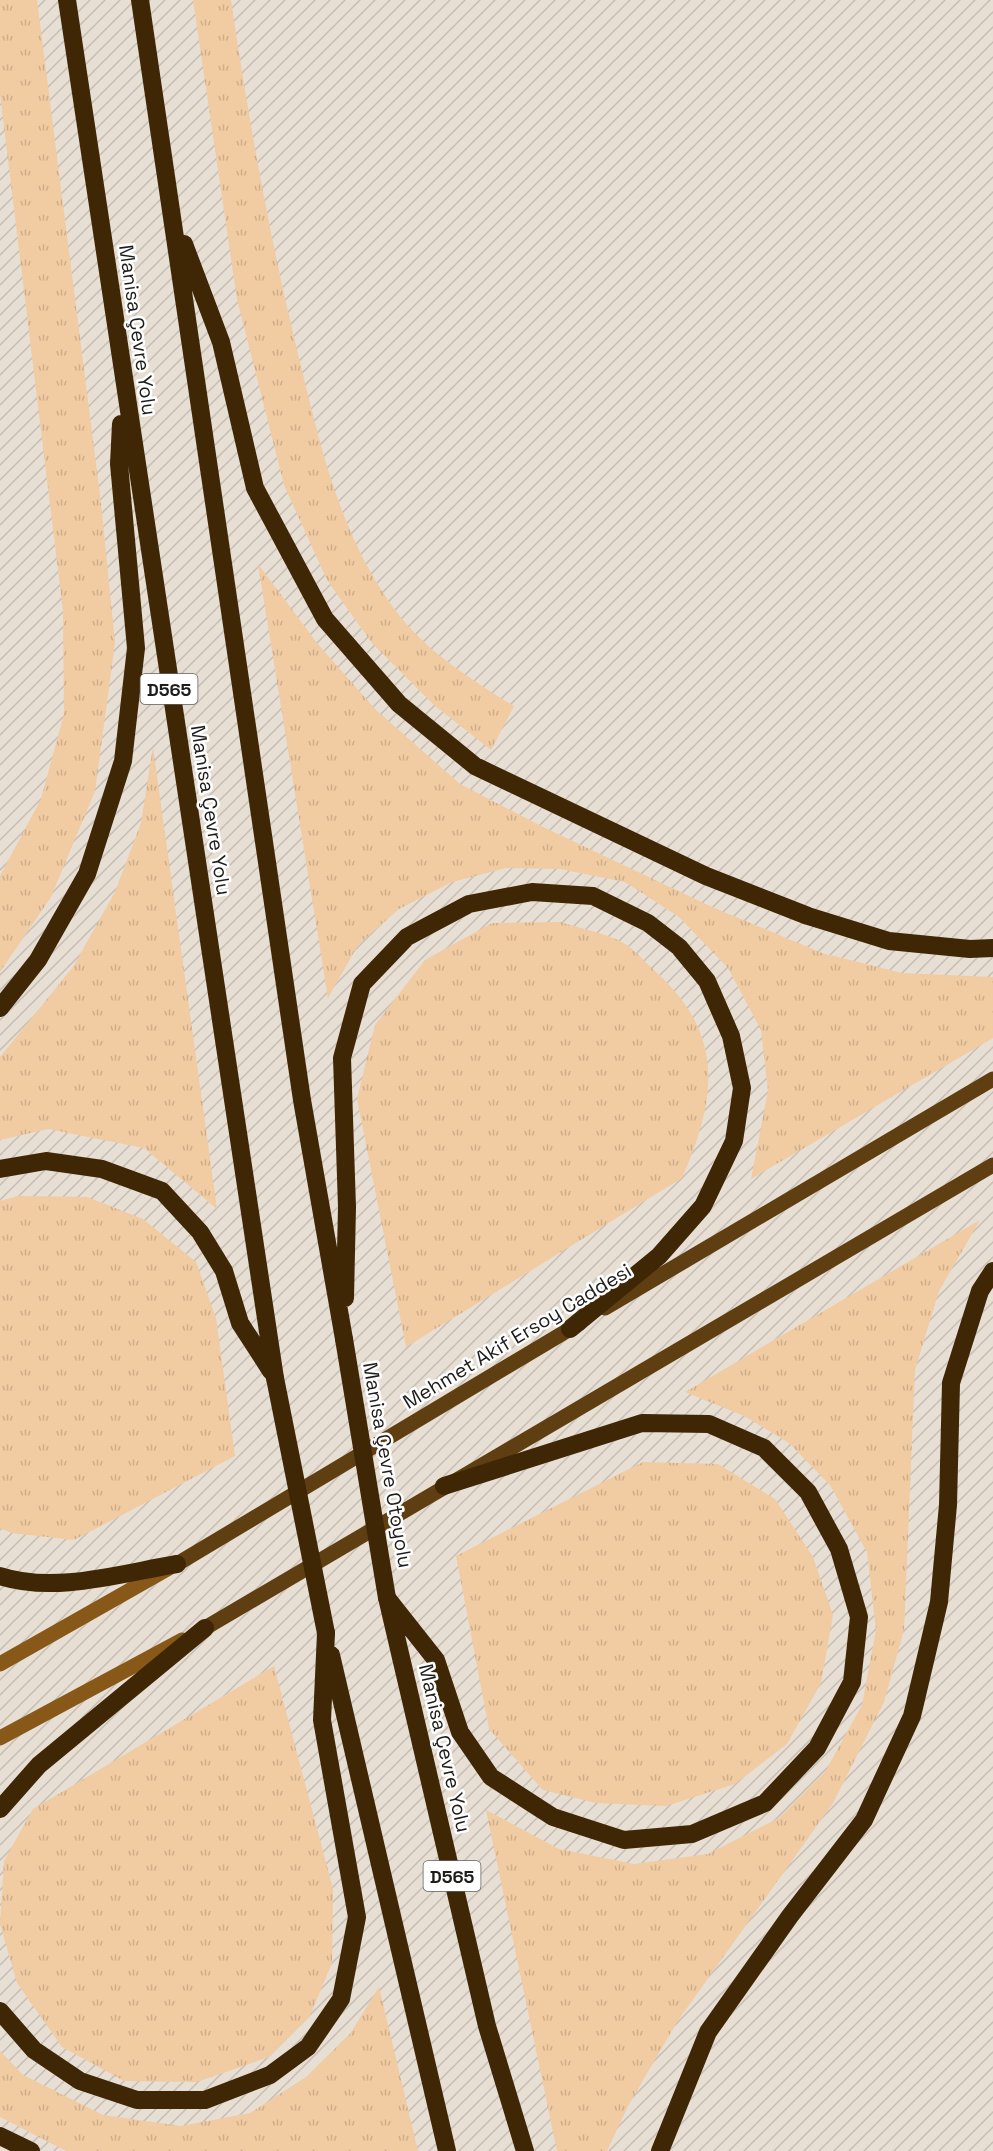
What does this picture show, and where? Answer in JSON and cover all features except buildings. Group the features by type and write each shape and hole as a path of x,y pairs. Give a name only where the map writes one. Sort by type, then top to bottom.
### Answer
{"highway":[{"name":"Manisa Çevre Yolu","path":"67,0 123,386 275,1378"},
{"name":"D565","path":"140,0 302,1101 344,1339"},
{"path":"171,210 220,342 255,488 325,619 399,704 475,766 705,876 808,916 889,941 970,949 993,948"},
{"path":"0,1008 38,960 87,874 123,761 136,648 119,464 123,386"},
{"path":"344,1339 347,1207 342,1058 362,984 407,937 469,904 532,892 593,896 648,922 679,947 707,981 731,1036 742,1088 734,1141 703,1206 659,1256 570,1329"},
{"path":"0,1169 46,1161 102,1169 162,1191 200,1232 224,1271 240,1323 275,1378"},
{"path":"660,2151 708,2032 790,1916 864,1820 912,1716 939,1602 948,1505 951,1383 980,1291 993,1271"},
{"name":"Manisa Çevre Otoyolu","path":"344,1339 387,1598"},
{"name":"D565","path":"275,1378 326,1633 447,2151"},
{"path":"387,1598 436,1660 460,1732 491,1777 553,1817 624,1840 692,1834 765,1803 817,1748 852,1682 859,1617 839,1549 808,1492 764,1448 709,1424 642,1423 444,1486"},
{"path":"0,1576 15,1581 70,1581 177,1564"},
{"name":"Manisa Çevre Yolu","path":"387,1598 487,2025 525,2151"},
{"path":"0,1809 39,1765 205,1628"},
{"path":"0,2011 34,2050 43,2056 80,2080 136,2100 205,2100 270,2075 308,2047 340,1999 357,1917 322,1720 326,1633"},
{"path":"0,2136 31,2151"}],"main road":[{"name":"Mehmet Akif Ersoy Caddesi","path":"0,1665 177,1564 993,1079"},
{"path":"0,1738 205,1628 993,1165"}],"shaded area":[{"path":"0,0 993,0 993,2151 0,2151"}],"green space":[{"path":"0,0 37,0 101,503 115,643 95,791 51,897 0,972 0,876 41,799 64,714 63,611 0,94"},
{"path":"193,0 231,0 245,92 290,321 327,466 350,531 383,592 415,633 455,667 514,706 491,750 434,705 372,643 327,580 284,485 237,299"},
{"path":"258,564 317,643 376,710 460,784 545,828 710,906 822,953 902,973 993,977 993,1038 751,1179 768,1091 761,1030 728,968 679,917 625,882 560,869 506,868 452,882 399,909 358,945 328,998"},
{"path":"153,747 217,1209 144,1148 48,1129 0,1140 0,1057 73,967 115,892 141,823"},
{"path":"561,922 608,936 627,945 679,997 695,1021 704,1045 708,1070 707,1095 694,1149 682,1178 406,1347 357,1099 375,1025 425,960 492,923"},
{"path":"18,1196 87,1197 143,1219 196,1262 216,1318 235,1456 74,1540 11,1533 0,1528 0,1201"},
{"path":"980,1220 939,1291 915,1370 904,1630 884,1702 833,1803 677,2022 628,2106 607,2151 557,2151 486,1810 559,1849 634,1864 708,1854 779,1818 825,1772 862,1705 876,1630 867,1552 830,1485 789,1443 744,1416 685,1392"},
{"path":"643,1462 718,1464 775,1499 813,1557 833,1615 821,1683 787,1744 735,1784 666,1806 596,1803 543,1790 489,1729 456,1556"},
{"path":"274,1666 333,1889 332,1963 310,2016 269,2057 197,2082 124,2081 62,2047 17,1983 0,1924 4,1861 33,1809"},
{"path":"379,1987 418,2151 66,2151 0,2117 0,2051 23,2075 103,2115 181,2126 250,2113 306,2077 350,2034"}]}
